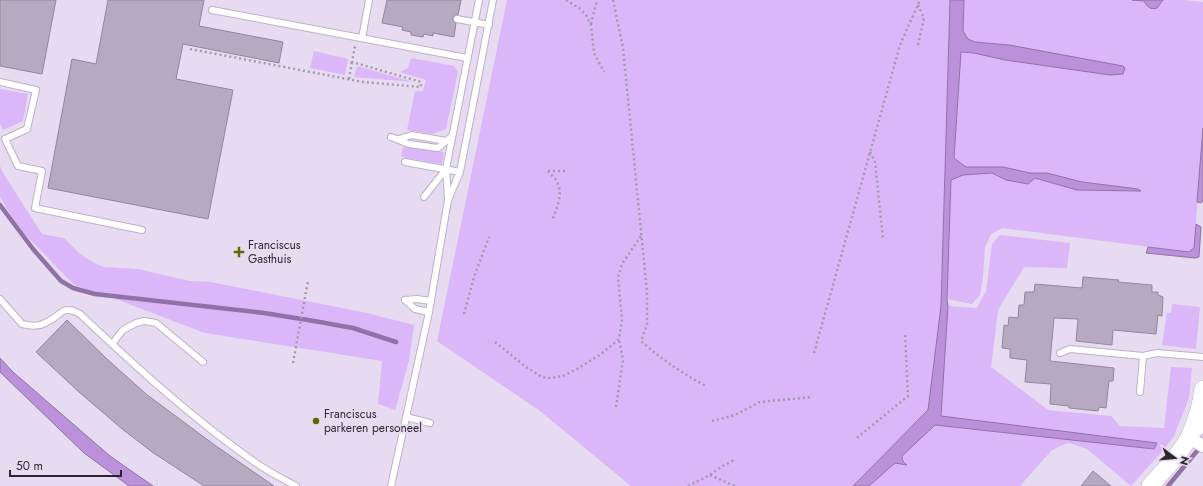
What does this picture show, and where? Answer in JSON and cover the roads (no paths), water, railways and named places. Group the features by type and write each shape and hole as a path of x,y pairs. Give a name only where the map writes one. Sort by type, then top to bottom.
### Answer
{"street":[{"path":"1150,486 1175,456 1188,437 1201,404 1203,389"},
{"path":"1188,437 1203,426"},
{"path":"1188,437 1203,446"}],"lane":[{"path":"359,38 369,0"},
{"path":"391,486 431,302 448,200 446,169 479,0"},
{"path":"448,200 460,172 494,0"},
{"path":"212,10 467,58"},
{"path":"457,19 489,25"},
{"path":"0,82 36,90 27,129 5,139 18,166 42,171 35,208 142,230"},
{"path":"391,137 409,144 438,148 452,136"},
{"path":"405,162 460,172"},
{"path":"424,198 446,169"},
{"path":"0,299 22,324 30,326 38,326 47,323 66,310 72,310 80,314 148,378 204,423 257,464 296,486"},
{"path":"428,312 415,309 405,300 417,299 431,302"},
{"path":"112,344 123,330 136,323 144,321 156,322 203,362"},
{"path":"1060,353 1070,349 1143,356 1157,353 1203,357"},
{"path":"1140,392 1143,356"},
{"path":"406,417 430,423"}],"waterway":[{"path":"0,205 33,249 61,281 73,288 95,294 264,313 314,321 353,328 396,342"},
{"path":"1168,486 1197,451"}],"place":[{"name":"Franciscus Gasthuis","path":"239,252"},
{"name":"Franciscus parkeren personeel","path":"316,421"}]}
